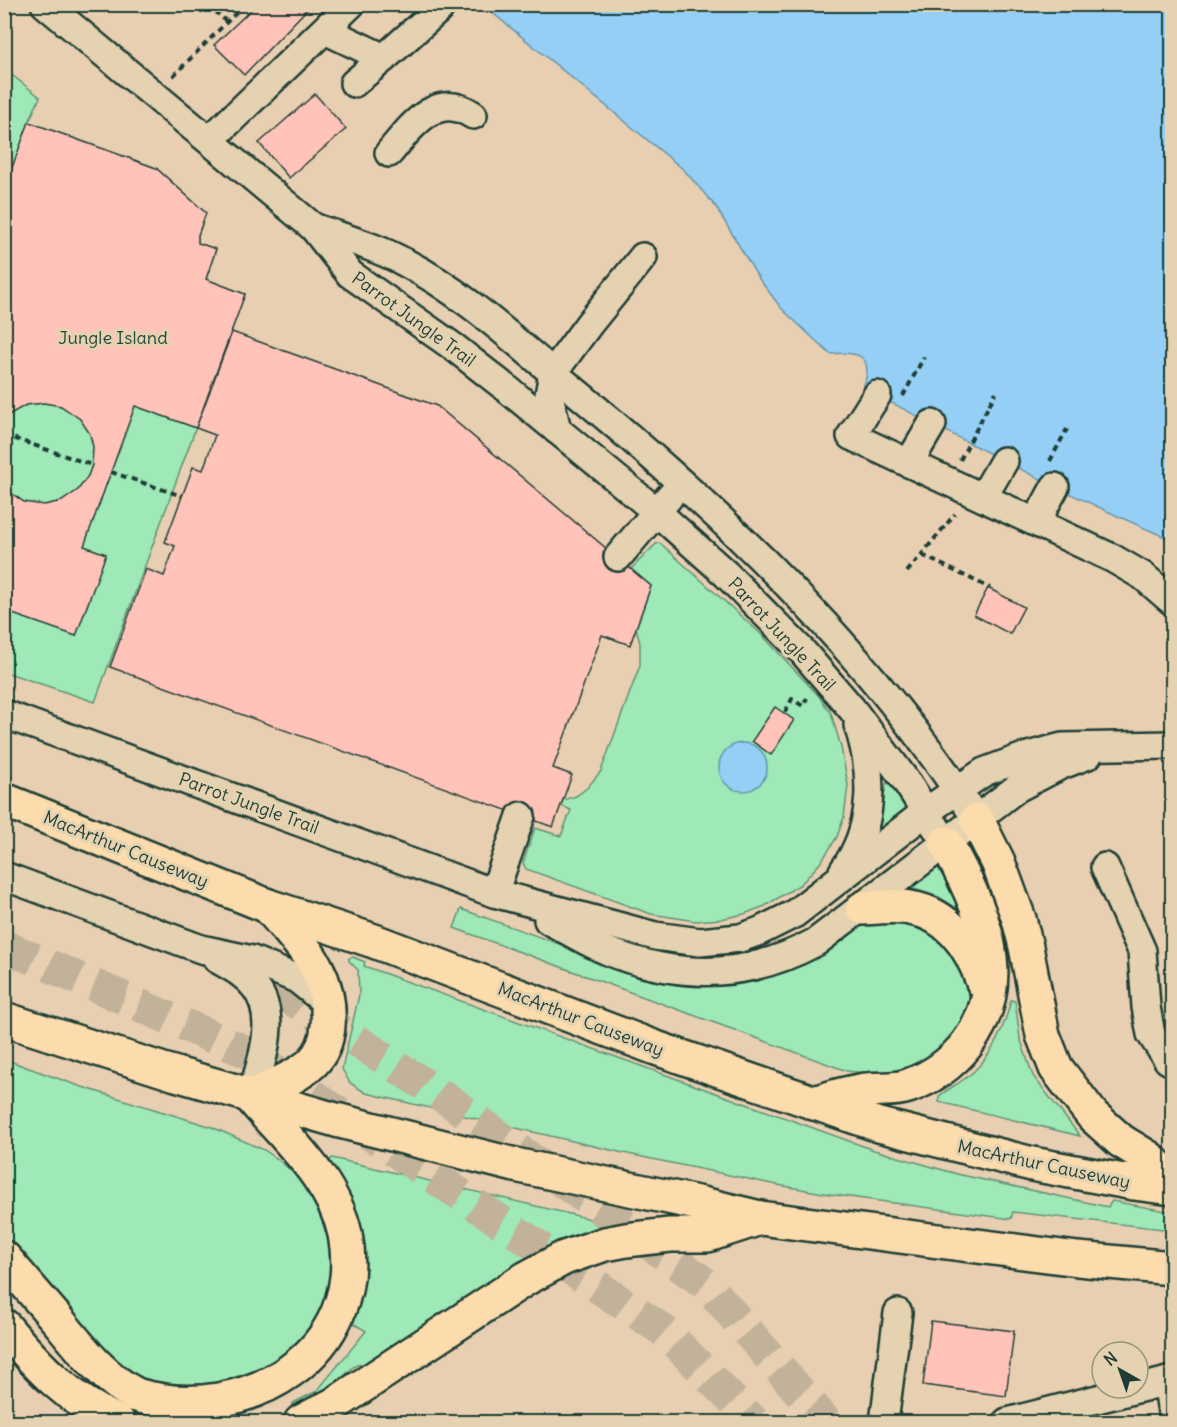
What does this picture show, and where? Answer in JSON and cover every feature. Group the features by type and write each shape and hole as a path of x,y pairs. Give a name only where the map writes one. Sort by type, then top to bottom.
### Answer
{"highway":[{"name":"MacArthur Causeway","path":"4,800 268,906 374,941 656,1048 879,1125 1032,1164 1173,1188"},
{"path":"977,820 998,862 1019,919 1042,1035 1056,1068 1093,1116 1121,1141 1149,1158 1173,1181"},
{"path":"814,1103 868,1090 906,1087 929,1076 952,1060 964,1048 984,1015 989,1000 992,969 985,933 978,908 946,843"},
{"path":"251,1097 310,1064 319,1055 327,1032 328,1004 319,969 268,906"},
{"path":"863,908 893,906 922,910 946,924 968,948 976,962 989,1000"},
{"path":"4,1019 251,1097 391,1135 760,1218 1078,1259 1173,1268"},
{"path":"4,1258 98,1367 123,1388 137,1396 172,1408 211,1411 247,1404 285,1385 313,1359 325,1344 333,1327 347,1288 347,1252 339,1212 326,1187 251,1097"},
{"path":"301,1422 335,1404 516,1284 564,1258 605,1244 626,1240 670,1235 708,1235 760,1218"},
{"path":"4,1326 51,1379 79,1401 118,1422"}],"street":[{"path":"45,4 313,226"},
{"path":"210,140 351,4"},
{"path":"354,83 440,9"},
{"path":"326,30 384,57"},
{"path":"389,153 416,123 436,108 454,106 472,115"},
{"name":"Parrot Jungle Trail","path":"313,226 382,251 424,273 469,304 614,423 681,483 824,622 912,727 977,820 816,942 783,958 742,969 700,972 657,966 616,954 494,893"},
{"name":"Parrot Jungle Trail","path":"313,226 350,274 454,348 557,430 657,512 754,601 802,651 852,709 927,811 946,843"},
{"path":"557,430 549,396 554,373 589,324 643,257"},
{"path":"888,401 851,436 1129,567 1173,601"},
{"path":"909,463 932,424"},
{"path":"978,495 1004,461"},
{"path":"1036,522 1051,478"},
{"path":"618,557 681,483"},
{"path":"832,886 855,852 867,818 869,799 865,747 852,709"},
{"name":"Parrot Jungle Trail","path":"4,714 494,893 679,941 700,942 740,938 794,914 957,789"},
{"path":"957,789 984,772 1024,756 1062,747 1173,745"},
{"path":"977,820 1017,788 1059,766 1111,746"},
{"path":"494,893 521,816"},
{"path":"1105,867 1142,951 1146,1007 1151,1034 1168,1060 1173,1062"},
{"path":"4,876 201,949 252,960 268,966 297,980 328,1004"},
{"path":"201,949 244,975 257,988 261,999 265,1011 265,1043 251,1097"},
{"path":"884,1422 898,1313"},
{"path":"1007,1422 1170,1381 1173,1412"}],"path":[{"path":"207,4 227,22"},
{"path":"155,94 245,4"},
{"path":"888,401 924,357"},
{"path":"970,443 996,392"},
{"path":"1051,478 1066,429"},
{"path":"4,435 92,465"},
{"path":"111,472 182,496"},
{"path":"907,572 978,495"},
{"path":"922,555 990,588"},
{"path":"784,712 792,699 803,706 808,696"}],"green space":[{"name":"Jungle Island","path":"4,69 40,97 29,122 156,168 206,213 198,235 198,243 216,249 206,279 245,294 95,702 5,672"},
{"path":"660,543 762,635 818,695 831,713 841,747 848,785 844,817 837,837 821,862 801,884 765,906 721,919 696,921 651,914 526,869 523,863 535,828 561,836 571,810 561,806 563,800 576,796 587,788 601,771 640,665 640,643 636,628 651,586 631,569 656,544"},
{"path":"889,780 910,809 878,833 886,784"},
{"path":"941,861 964,913 939,897 911,888 910,885"},
{"path":"461,909 657,979 697,985 756,980 804,962 859,927 893,917 945,934 964,975 969,994 968,1003 961,1024 952,1039 941,1051 927,1060 897,1070 863,1073 847,1071 454,928"},
{"path":"353,957 365,962 364,966 874,1150 957,1174 1108,1207 1112,1201 1172,1212 1172,1230 1013,1212 1011,1219 835,1195 628,1154 366,1093 350,1083 342,1069 359,995 358,970 349,961 349,958"},
{"path":"1011,1000 1015,1001 1020,1038 1033,1076 1080,1136 939,1102 939,1096 964,1080 990,1052 1005,1022"},
{"path":"4,1059 79,1086 212,1127 264,1150 301,1179 320,1210 330,1243 331,1272 328,1295 306,1341 252,1384 173,1390 137,1376 103,1349 5,1242"},
{"path":"332,1158 608,1223 608,1229 362,1367 359,1364 353,1367 334,1386 293,1407 293,1403 317,1391 366,1331 351,1322 361,1286 362,1253 355,1223 328,1163"}],"water":[{"path":"483,5 1172,5 1172,540 1055,486 863,388 867,368 862,358 849,353 830,354 782,309 759,279 716,207 684,170"},
{"path":"743,743 760,750 767,767 760,784 743,791 726,784 719,767 726,750"}],"building":[{"path":"257,4 312,4 244,75 214,45"},
{"path":"315,94 346,129 289,178 259,143"},
{"name":"Jungle Island","path":"29,122 156,168 206,213 198,235 198,243 216,249 206,279 245,294 196,428 135,406 84,546 106,554 76,636 4,611 4,488 24,502 44,505 62,501 78,490 88,476 92,465 93,447 90,434 80,419 61,406 44,403 26,405 10,414 4,422 4,189"},
{"path":"232,332 437,406 651,586 630,645 602,635 553,768 572,775 553,827 110,667 146,569 164,576 175,546 165,542 193,467 203,470 215,435 196,428"},
{"path":"988,588 1024,607 1010,634 974,615"},
{"path":"775,707 794,720 771,755 752,741"},
{"path":"931,1321 1014,1331 1006,1396 923,1385"}],"tunnel":[{"path":"4,946 249,1053 664,1331 754,1422"},
{"path":"232,961 444,1097 706,1284 826,1422"}]}
